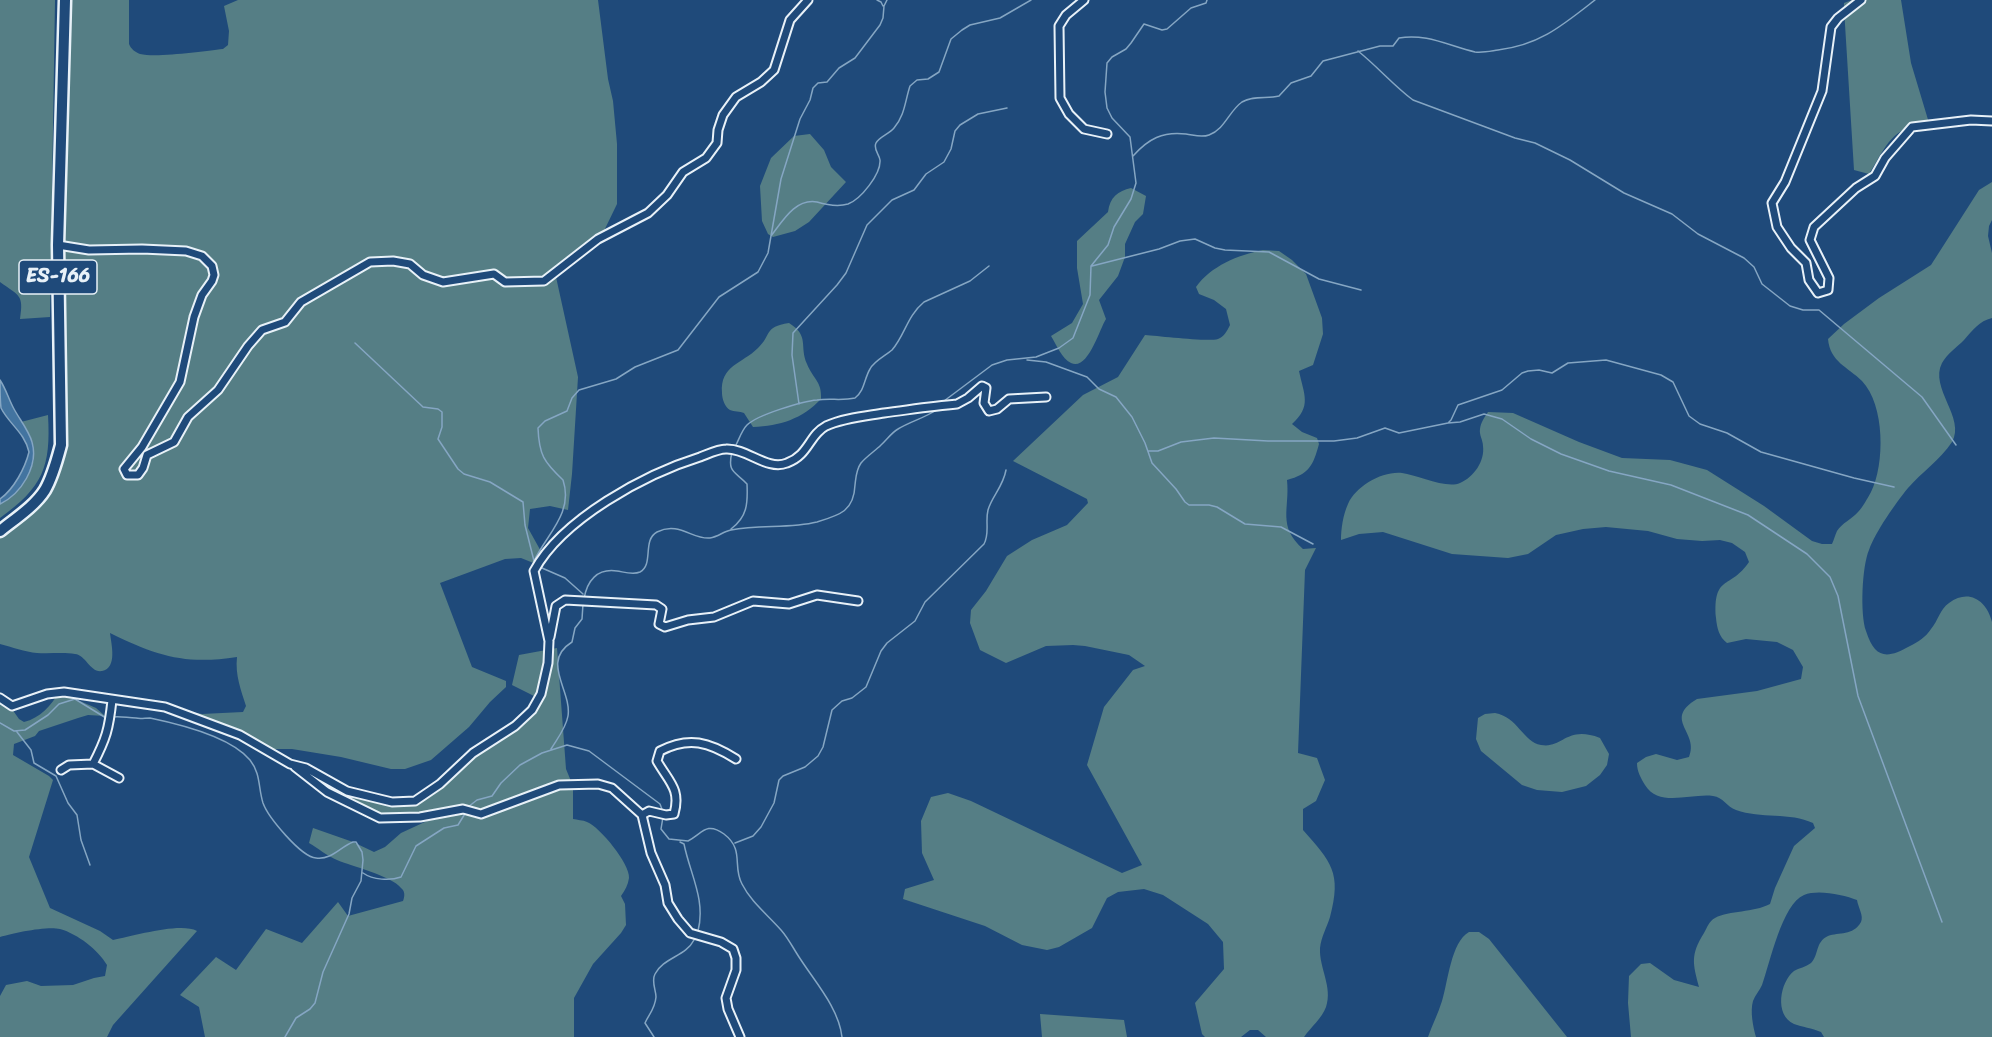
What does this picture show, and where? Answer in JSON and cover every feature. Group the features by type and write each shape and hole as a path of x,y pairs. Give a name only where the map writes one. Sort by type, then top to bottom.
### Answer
{"main road":[{"name":"ES-166","path":"0,531 45,491 61,445 58,245 65,0"}],"street":[{"path":"58,245 89,250 186,251 202,256 212,266 214,275 202,295 194,317 180,382 142,447 124,469 127,475 138,475 143,468 147,454 174,442 188,417 218,390 248,346 262,330 285,322 301,302 370,262 393,261 410,264 423,275 443,282 494,274 505,282 544,281 598,239 648,213 667,195 683,172 706,158 717,143 723,115 736,98 761,82 774,70 790,20 808,0"},
{"path":"1084,0 1066,15 1059,26 1060,98 1070,114 1084,129 1107,134"},
{"path":"1861,0 1838,18 1831,27 1822,91 1785,182 1772,203 1777,227 1791,248 1806,263 1809,280 1818,293 1828,290 1829,278 1810,240 1814,227 1856,188 1875,176 1885,158 1912,128 1971,120 1992,121"},
{"path":"549,641 534,571 542,556 556,539 570,528 652,474 726,449 752,454 773,465 785,464 808,449 818,431 830,424 860,417 957,404 982,386 986,388 984,403 989,411 997,409 1009,399 1046,397"},
{"path":"290,764 306,768 347,791 392,802 415,801 440,784 473,753 515,726 532,710 541,694 556,606 565,600 656,605 662,609 659,624 665,627 688,620 714,617 753,601 789,604 817,595 858,601"},
{"path":"0,698 12,706 47,694 64,692 165,706 240,735 290,764 334,796 380,818 420,817 466,810 481,814 559,785 598,784 612,788 642,815 651,853 665,885 668,903 678,919 690,933 722,942 733,949 736,970 726,998 728,1009 740,1037"},
{"path":"93,764 104,745 112,700"},
{"path":"642,815 649,811 674,814 677,803 674,786 657,761 660,751 674,743 695,742 717,747 736,759"},
{"path":"61,770 69,765 93,764 119,778"}],"green space":[{"path":"0,0 55,0 50,317 20,319 19,296 0,282"},
{"path":"64,0 129,0 130,46 140,54 157,55 223,49 228,45 229,31 224,6 238,0 598,0 613,101 617,144 617,204 602,235 556,277 578,377 568,510 550,506 530,509 528,528 543,555 536,564 521,558 505,559 440,583 472,667 506,681 506,687 469,727 431,760 405,769 391,769 341,757 292,749 265,749 186,711 202,714 243,712 246,706 240,688 237,657 202,660 172,657 142,648 110,633 112,660 107,669 98,671 79,655 23,651 0,644 0,535 31,511 64,452 62,388 66,324 60,247"},
{"path":"1852,0 1901,0 1911,63 1929,123 1916,125 1898,133 1886,146 1869,174 1854,170 1844,8 1844,3"},
{"path":"810,134 824,150 831,167 846,182 809,222 795,231 773,237 768,234 762,221 760,186 771,158 794,136"},
{"path":"1992,182 1992,220 1988,236 1992,253 1992,318 1976,326 1942,363 1939,373 1940,383 1955,423 1952,442 1908,488 1876,535 1867,557 1862,602 1866,631 1873,647 1883,654 1895,653 1922,639 1933,626 1943,608 1956,599 1970,597 1976,599 1990,615 1992,622 1992,1037 1824,1037 1821,1032 1788,1020 1781,998 1789,976 1811,963 1824,939 1854,930 1862,920 1857,900 1838,895 1810,893 1796,901 1789,910 1773,949 1762,985 1753,1001 1752,1014 1756,1037 1631,1037 1628,1003 1629,976 1641,964 1650,963 1674,980 1699,987 1694,966 1696,947 1710,923 1721,915 1756,909 1770,904 1794,846 1815,828 1813,823 1804,820 1736,810 1720,798 1713,796 1667,798 1658,796 1645,785 1638,769 1637,763 1656,754 1677,760 1689,757 1690,740 1682,720 1687,706 1697,699 1757,691 1801,679 1803,667 1793,650 1777,642 1746,639 1727,643 1719,632 1716,618 1717,595 1720,588 1742,571 1749,562 1745,552 1732,543 1720,540 1677,539 1648,531 1606,527 1556,535 1528,554 1508,558 1452,554 1383,532 1359,534 1341,540 1348,504 1363,486 1386,474 1402,473 1447,484 1460,483 1470,477 1480,463 1483,444 1480,429 1488,412 1513,413 1622,458 1670,460 1707,470 1764,506 1812,541 1832,544 1839,528 1860,510 1871,492 1879,466 1880,435 1879,419 1870,392 1862,381 1836,359 1829,347 1828,339 1879,298 1931,265 1979,190"},
{"path":"1131,188 1146,196 1143,214 1135,222 1125,244 1125,257 1118,276 1099,300 1106,319 1096,340 1083,361 1077,364 1071,363 1062,355 1051,336 1072,323 1083,304 1077,268 1077,241 1108,212 1115,196"},
{"path":"1263,250 1279,251 1306,274 1322,318 1323,334 1313,365 1299,371 1305,400 1302,412 1292,424 1302,432 1317,438 1319,444 1309,468 1300,475 1287,480 1286,517 1290,533 1295,541 1303,549 1316,548 1305,570 1298,753 1317,758 1325,780 1316,801 1303,809 1303,830 1327,860 1334,878 1335,889 1330,917 1320,948 1328,1000 1322,1015 1304,1037 1266,1037 1258,1030 1250,1030 1241,1037 1205,1037 1202,1034 1195,1003 1224,969 1223,942 1208,924 1163,895 1144,889 1118,892 1107,898 1092,928 1059,947 1047,950 1022,945 985,926 903,899 905,889 934,880 922,853 921,821 931,797 948,793 971,801 1122,873 1142,865 1087,765 1104,707 1133,670 1145,666 1129,655 1073,645 1046,646 1006,663 980,650 970,623 971,610 986,591 1007,556 1032,540 1067,525 1088,503 1087,499 1013,461 1083,395 1118,377 1145,335 1204,340 1222,337 1230,325 1226,309 1214,300 1199,294 1196,287 1217,267 1244,255"},
{"path":"789,323 800,332 805,358 819,384 821,399 806,412 790,420 753,427 744,413 730,410 725,405 722,384 728,371 758,348 771,329"},
{"path":"48,415 48,449 41,474 26,496 0,518 0,504 21,487 33,462 32,441 21,422"},
{"path":"557,648 566,769 573,786 573,819 593,825 606,838 620,855 629,878 621,896 625,904 626,925 593,964 574,998 574,1037 205,1037 199,1007 180,995 216,957 236,970 266,929 302,943 338,902 348,916 403,901 404,892 389,879 333,858 309,843 313,828 374,852 385,847 401,833 427,821 427,816 388,817 339,792 409,801 431,792 470,758 528,714 540,699 512,685 519,655"},
{"path":"0,692 19,719 24,722 44,711 59,692 96,708 105,716 88,715 78,718 39,731 35,736 14,744 13,755 53,780 29,857 50,908 100,931 113,940 168,929 180,928 197,931 113,1025 107,1037 0,1037 0,996 6,985 27,981 41,986 73,985 105,976 107,965 87,943 60,929 39,929 0,937"},
{"path":"1495,713 1509,719 1529,739 1541,745 1555,744 1580,734 1600,738 1609,754 1607,765 1600,775 1586,786 1562,792 1537,790 1522,785 1481,751 1476,739 1478,718 1485,714"},
{"path":"1469,932 1479,932 1489,939 1567,1037 1428,1037 1442,1001 1454,953 1463,937"},
{"path":"1040,1014 1124,1020 1127,1037 1042,1037"}],"water":[{"path":"0,380 29,434 33,460 21,486 0,504 0,499 18,478 29,452 24,439 1,408"}],"waterway":[{"path":"877,0 883,6"},
{"path":"534,561 557,523 565,503 563,480 551,468 541,452 538,428 545,421 567,411 572,398 579,390 616,379 635,367 678,350 719,297 758,272 768,253 781,179 800,119 810,100 813,88 818,83 827,82 839,68 855,58 880,25 887,0"},
{"path":"771,236 790,212 802,204 817,202 840,205 848,204 859,197 874,179 879,166 876,143 898,123 910,86 917,80 928,79 939,72 951,39 970,25 1000,18 1031,0"},
{"path":"944,401 992,365 1007,360 1036,357 1059,348 1073,338 1090,295 1091,266 1108,245 1114,227 1131,199 1136,183 1130,137 1112,118 1107,108 1105,92 1107,63 1112,57 1126,49 1144,24 1162,30 1167,29 1191,8 1206,3 1207,0"},
{"path":"1133,156 1144,145 1163,135 1178,133 1209,135 1219,129 1242,102 1279,96 1291,83 1311,76 1323,61 1380,46 1393,46 1399,38 1409,37 1428,39 1475,52 1513,47 1539,39 1595,0"},
{"path":"1358,51 1413,100 1515,138 1535,143 1570,160 1624,193 1672,214 1698,234 1744,258 1754,267 1762,284 1790,306 1803,310 1819,310 1922,397 1956,445"},
{"path":"799,404 792,355 793,333 846,273 867,225 892,200 914,190 926,174 944,162 951,149 955,131 960,125 978,114 1007,108"},
{"path":"1092,266 1159,249 1180,241 1195,239 1225,250 1269,252 1319,279 1361,290"},
{"path":"736,445 747,425 770,413 810,401 855,398 861,392 872,366 892,350 918,307 970,281 989,266"},
{"path":"355,343 423,407 438,409 442,412 442,427 438,439 458,469 464,474 490,482 523,502 525,525 534,561"},
{"path":"1027,360 1046,362 1087,377 1099,389 1116,397 1132,417 1152,463 1189,505 1217,507 1245,524 1281,527 1313,544"},
{"path":"1448,423 1458,405 1502,390 1522,373 1539,370 1552,373 1568,363 1606,360 1661,375 1673,382 1689,416 1700,424 1727,433 1761,452 1894,487"},
{"path":"584,599 590,581 599,574 610,571 634,573 644,569 650,541 657,532 665,529 710,538 731,530 806,524 839,514 852,501 857,471 863,460 896,431 938,409"},
{"path":"1148,451 1158,451 1181,442 1214,438 1334,441 1357,438 1385,428 1399,433 1460,422 1484,414 1502,419 1531,439 1561,454 1609,471 1671,485 1748,515 1807,554 1830,577 1838,596 1858,696 1942,922"},
{"path":"731,529 743,515 747,498 747,484 731,468 732,452"},
{"path":"735,843 753,836 761,827 774,803 779,780 805,767 818,756 823,747 832,710 842,701 852,698 866,687 881,651 887,643 915,621 925,602 984,544 987,536 988,510 1006,470"},
{"path":"542,568 565,578 583,594"},
{"path":"551,749 568,716 558,658 572,642 575,628 582,619 583,604"},
{"path":"0,723 14,731 25,730 48,715 59,704 75,699 106,718"},
{"path":"113,717 150,718 203,732 230,744 250,760 256,770 261,797 266,809 278,826 302,851 310,856 322,858 356,842 362,852 361,881 323,972 315,1003 296,1018 285,1037"},
{"path":"17,732 31,750 34,763 56,776 68,803 77,815 81,840 90,865"},
{"path":"468,807 477,800 492,796 501,783 520,765 542,753 567,745 589,751 660,804 663,812"},
{"path":"363,873 382,879 401,877 416,846 444,828 458,825 466,812"},
{"path":"663,817 661,829 669,839 688,841 704,830 713,829 718,830 730,840 736,852 742,884 755,903 784,933 820,987 832,1006 842,1037"},
{"path":"680,842 684,844 699,898 698,931"},
{"path":"654,1037 645,1023 655,1001 653,980 655,974 663,964 686,950 694,940"}]}
